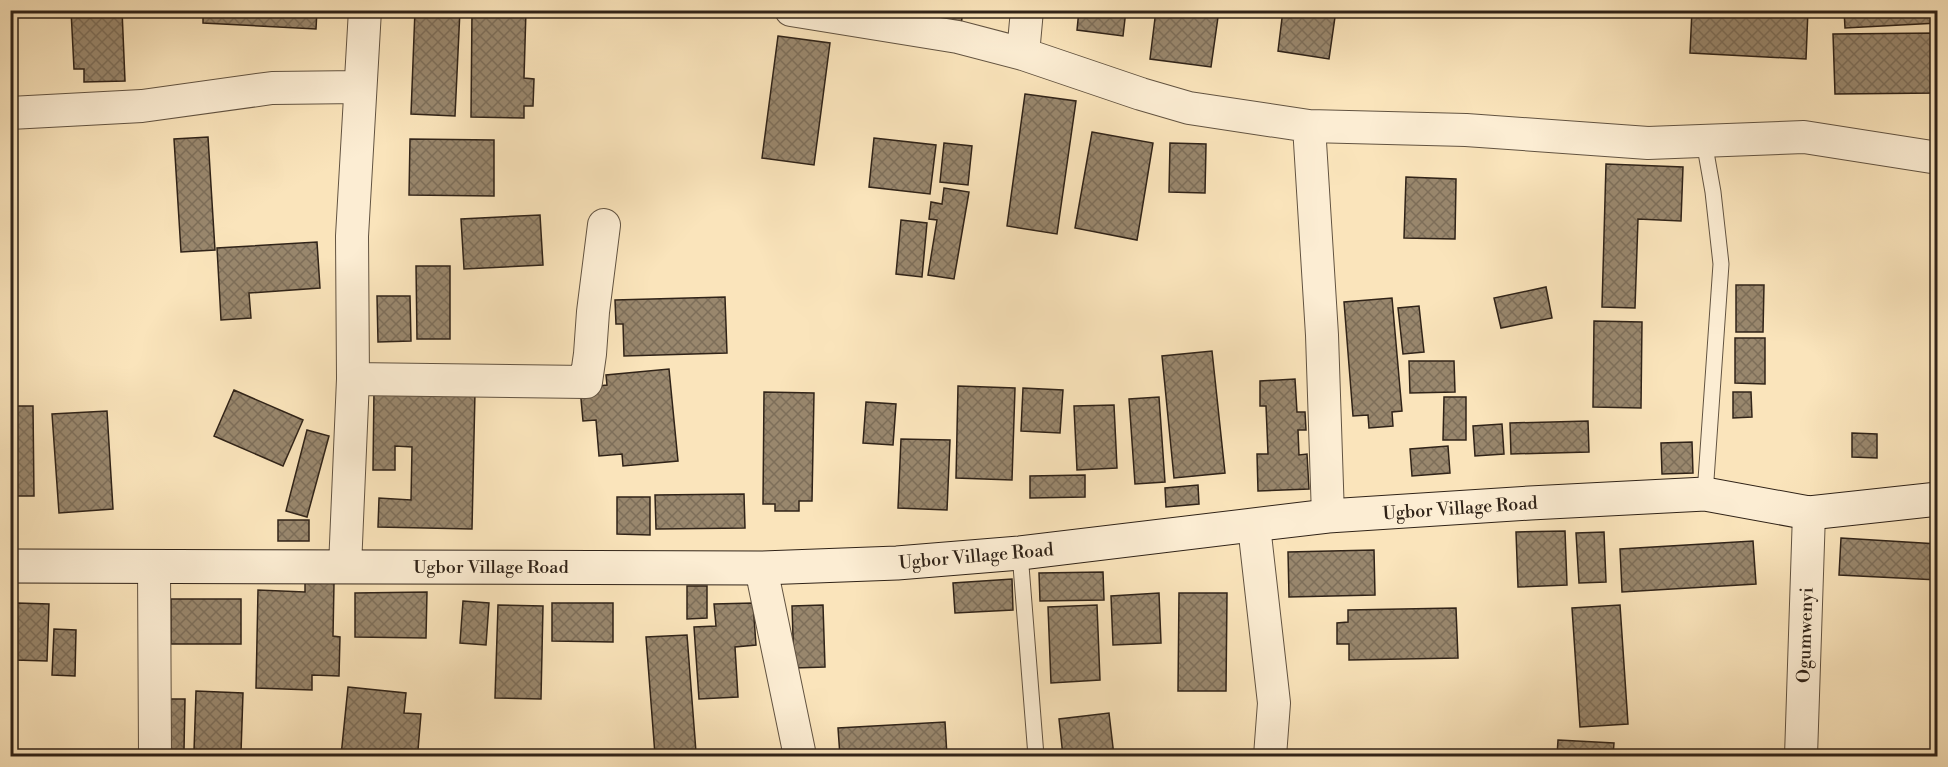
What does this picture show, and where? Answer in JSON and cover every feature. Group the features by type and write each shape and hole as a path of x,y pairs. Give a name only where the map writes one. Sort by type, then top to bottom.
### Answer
{"street":[{"path":"345,567 353,379 352,236 365,10"},
{"path":"791,10 958,37 1023,54 1189,108 1309,126 1466,130 1648,143 1804,137 1938,158"},
{"path":"1023,54 1027,10"},
{"path":"10,113 142,106 272,88 360,87"},
{"path":"1309,126 1322,335 1328,516"},
{"path":"353,379 585,382 604,225"},
{"name":"Ugbor Village Road","path":"10,566 761,568 897,563 1020,553 1328,516 1705,494 1809,513 1938,499"},
{"name":"Ogumwenyi","path":"1801,756 1809,513"},
{"path":"1254,526 1274,703 1270,756"},
{"path":"154,566 155,756"},
{"path":"761,568 800,756"}],"lane":[{"path":"1704,141 1713,192 1721,264 1705,494"},
{"path":"1020,553 1036,756"}],"building":[{"path":"71,10 122,10 125,81 84,82 84,69 74,69"},
{"path":"203,10 317,10 316,29 203,23"},
{"path":"415,10 460,10 455,116 411,114"},
{"path":"472,10 526,10 524,78 534,79 533,106 524,106 524,118 471,117"},
{"path":"924,10 972,10 972,12 963,11 961,25 934,21 935,12"},
{"path":"1079,10 1126,10 1123,36 1077,30"},
{"path":"1156,10 1219,10 1211,67 1150,59"},
{"path":"1283,10 1336,10 1329,59 1278,51"},
{"path":"1692,10 1808,10 1806,59 1690,53"},
{"path":"1844,10 1938,10 1938,23 1845,28"},
{"path":"1938,33 1938,93 1835,94 1833,34"},
{"path":"778,36 830,43 814,165 762,158"},
{"path":"1025,94 1076,101 1057,234 1007,226"},
{"path":"1092,132 1153,143 1137,240 1075,228"},
{"path":"208,137 215,250 181,252 174,139"},
{"path":"874,138 936,145 930,194 869,187"},
{"path":"410,139 494,140 494,196 409,195"},
{"path":"944,143 972,146 968,185 940,182"},
{"path":"1170,143 1206,144 1205,193 1169,192"},
{"path":"1606,164 1683,167 1681,221 1638,219 1635,308 1602,307"},
{"path":"1406,177 1456,179 1455,239 1404,238"},
{"path":"944,188 969,192 954,279 928,275 937,220 929,219 931,202 942,204"},
{"path":"540,215 543,265 464,269 461,219"},
{"path":"901,220 927,223 922,277 896,274"},
{"path":"317,242 320,288 249,293 251,318 221,320 217,248"},
{"path":"416,266 450,266 450,339 417,339"},
{"path":"1736,285 1764,285 1763,332 1736,332"},
{"path":"1546,287 1552,318 1501,328 1494,298"},
{"path":"377,296 410,296 411,341 378,342"},
{"path":"725,297 727,353 624,356 623,324 616,324 615,300"},
{"path":"1392,298 1402,411 1392,412 1393,426 1369,428 1368,415 1353,416 1344,302"},
{"path":"1419,306 1424,352 1403,354 1398,308"},
{"path":"1594,321 1642,322 1641,408 1593,407"},
{"path":"1735,338 1765,338 1765,384 1735,383"},
{"path":"1212,351 1225,473 1174,478 1162,356"},
{"path":"1409,361 1454,361 1455,392 1410,393"},
{"path":"669,369 678,461 623,466 622,454 599,456 596,420 583,421 580,388 607,385 606,375"},
{"path":"1295,379 1297,412 1305,412 1306,430 1298,430 1299,455 1307,454 1309,489 1258,491 1257,454 1268,454 1266,406 1260,406 1260,381"},
{"path":"958,386 1015,388 1012,480 956,478"},
{"path":"1023,388 1063,390 1060,433 1021,431"},
{"path":"374,389 475,391 472,529 378,527 379,498 411,500 412,447 395,446 395,470 373,470"},
{"path":"234,390 303,420 283,466 214,436"},
{"path":"764,392 814,393 812,501 799,501 799,511 775,511 775,504 763,504"},
{"path":"1733,392 1751,392 1752,417 1733,418"},
{"path":"1159,397 1165,482 1135,484 1129,399"},
{"path":"1444,397 1466,397 1466,440 1443,440"},
{"path":"866,402 896,404 893,445 863,443"},
{"path":"1114,405 1117,468 1077,470 1074,406"},
{"path":"10,406 33,406 34,496 10,496"},
{"path":"107,411 113,509 59,513 52,414"},
{"path":"1588,421 1589,452 1511,454 1510,423"},
{"path":"1502,424 1504,454 1475,456 1473,426"},
{"path":"307,430 329,436 307,517 286,511"},
{"path":"1852,433 1877,434 1877,458 1852,457"},
{"path":"901,439 950,440 947,510 898,508"},
{"path":"1692,442 1693,473 1662,474 1661,443"},
{"path":"1448,446 1450,473 1412,476 1410,449"},
{"path":"1085,475 1085,497 1030,498 1030,476"},
{"path":"1198,485 1199,504 1166,507 1165,488"},
{"path":"744,494 745,528 656,529 655,495"},
{"path":"617,497 650,497 650,535 617,534"},
{"path":"278,520 309,520 309,541 278,541"},
{"path":"1565,531 1567,585 1518,587 1516,532"},
{"path":"1604,532 1606,582 1579,583 1576,533"},
{"path":"1841,538 1938,544 1938,580 1839,575"},
{"path":"1753,541 1756,584 1622,592 1620,549"},
{"path":"1374,550 1375,595 1289,597 1288,552"},
{"path":"1103,572 1104,600 1040,601 1039,573"},
{"path":"1012,579 1013,610 955,613 953,583"},
{"path":"305,582 334,583 333,636 340,637 339,676 312,675 312,690 256,688 258,590 305,592"},
{"path":"687,586 707,586 707,618 687,619"},
{"path":"427,592 426,638 355,637 355,593"},
{"path":"1159,593 1161,643 1113,645 1111,596"},
{"path":"1179,593 1227,593 1226,691 1178,691"},
{"path":"171,599 241,599 241,644 171,644"},
{"path":"463,601 489,603 486,645 460,643"},
{"path":"17,603 49,604 47,661 15,660"},
{"path":"552,603 613,603 613,642 552,641"},
{"path":"753,603 756,645 735,647 738,697 699,699 694,627 716,626 714,604"},
{"path":"498,605 543,606 541,699 495,698"},
{"path":"823,605 825,667 794,668 792,606"},
{"path":"1097,605 1100,680 1051,683 1048,607"},
{"path":"1620,605 1628,724 1580,727 1572,608"},
{"path":"1456,608 1458,658 1349,660 1349,644 1337,644 1337,623 1348,622 1348,610"},
{"path":"54,629 76,630 75,676 52,675"},
{"path":"687,635 696,752 655,755 646,637"},
{"path":"348,687 406,693 404,713 421,714 418,750 401,749 401,756 341,756"},
{"path":"196,691 243,693 241,753 194,751"},
{"path":"164,699 185,699 184,750 163,750"},
{"path":"1109,713 1114,756 1063,756 1059,719"},
{"path":"945,722 947,756 840,756 838,728"},
{"path":"1558,740 1614,743 1613,756 1557,756"},
{"path":"1433,750 1434,756 1383,756 1382,754"},
{"path":"1482,751 1534,755 1534,756 1482,756"}]}
